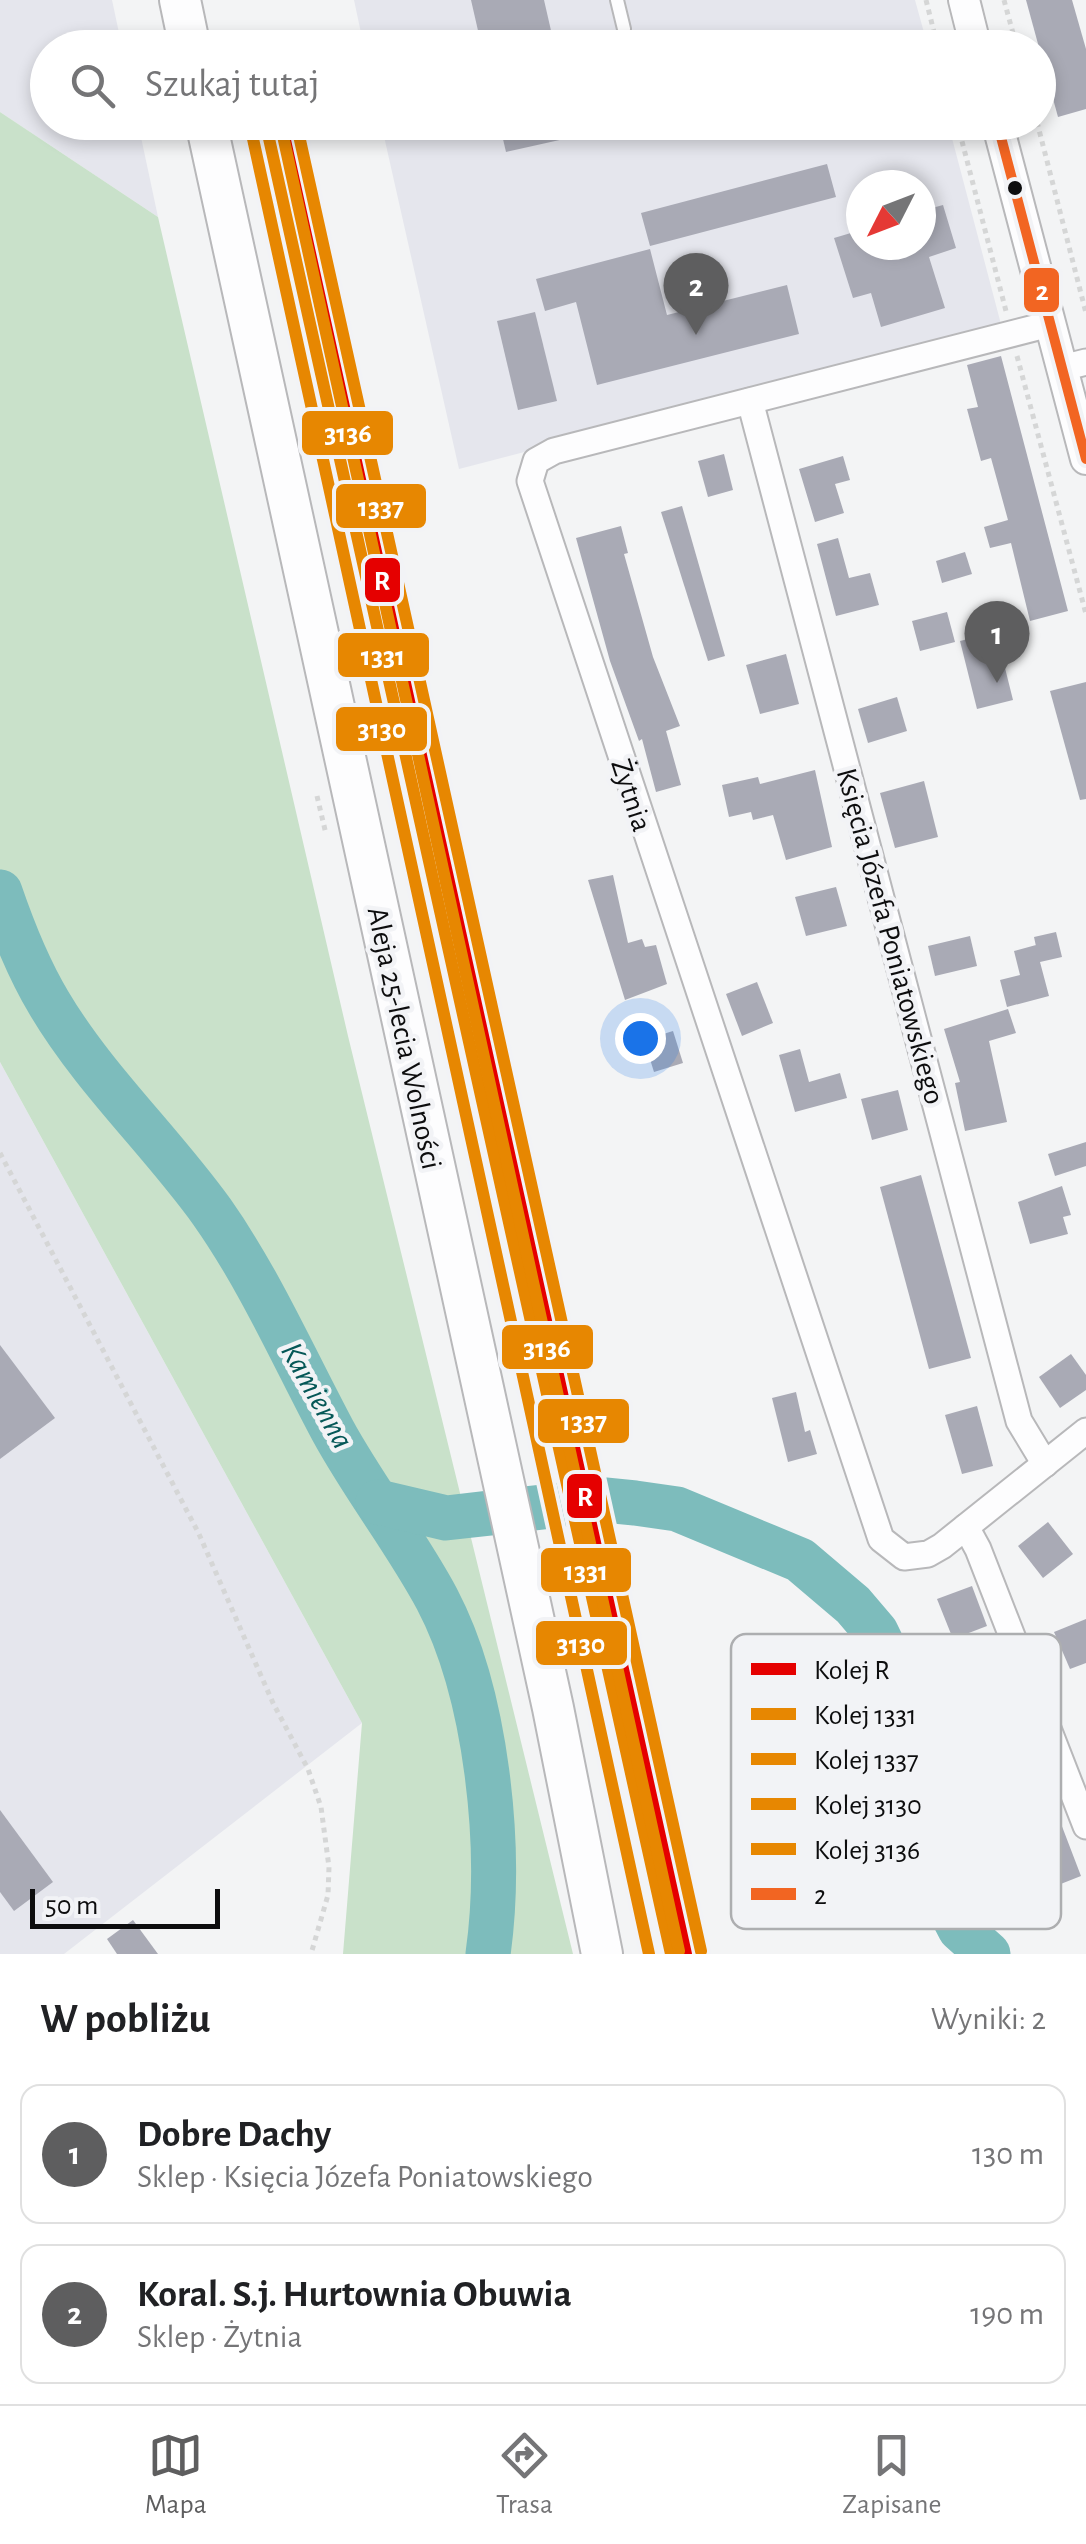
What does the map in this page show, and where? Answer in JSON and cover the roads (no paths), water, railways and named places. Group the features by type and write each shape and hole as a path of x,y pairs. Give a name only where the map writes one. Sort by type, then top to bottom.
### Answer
{"main road":[{"path":"180,0 186,30"},
{"name":"Aleja 25-lecia Wolności","path":"210,140 596,1910 602,1954"}],"street":[{"path":"964,0 972,30"},
{"path":"1001,140 1050,324 1074,365 1086,459"},
{"name":"Żytnia","path":"966,1527 936,1550 913,1558 896,1554 877,1530 530,488 532,466 554,452 1050,324"},
{"name":"Księcia Józefa Poniatowskiego","path":"750,402 1019,1421 1045,1464"},
{"path":"1011,1634 966,1527 1086,1431"},
{"path":"1061,1762 1086,1826"}],"lane":[{"path":"617,0 624,29"}],"waterway":[{"name":"Kamienna","path":"0,892 49,1003 86,1058 192,1186 229,1238 345,1452 437,1599 468,1680 487,1772 493,1867 488,1954"},
{"path":"378,1502 446,1518 605,1500 677,1509 800,1560 853,1605 877,1634"},
{"path":"960,1929 988,1954"}],"rail line":[{"name":"3130","path":"253,140 649,1954"},
{"name":"1331","path":"269,140 671,1954"},
{"name":"3136","path":"284,140 679,1951"},
{"name":"R","path":"285,140 686,1954"},
{"name":"1337","path":"300,140 701,1951"}],"place":[{"name":"Koral. S.j. Hurtownia Obuwia","path":"696,335"},
{"name":"Dobre Dachy","path":"997,683"}]}
